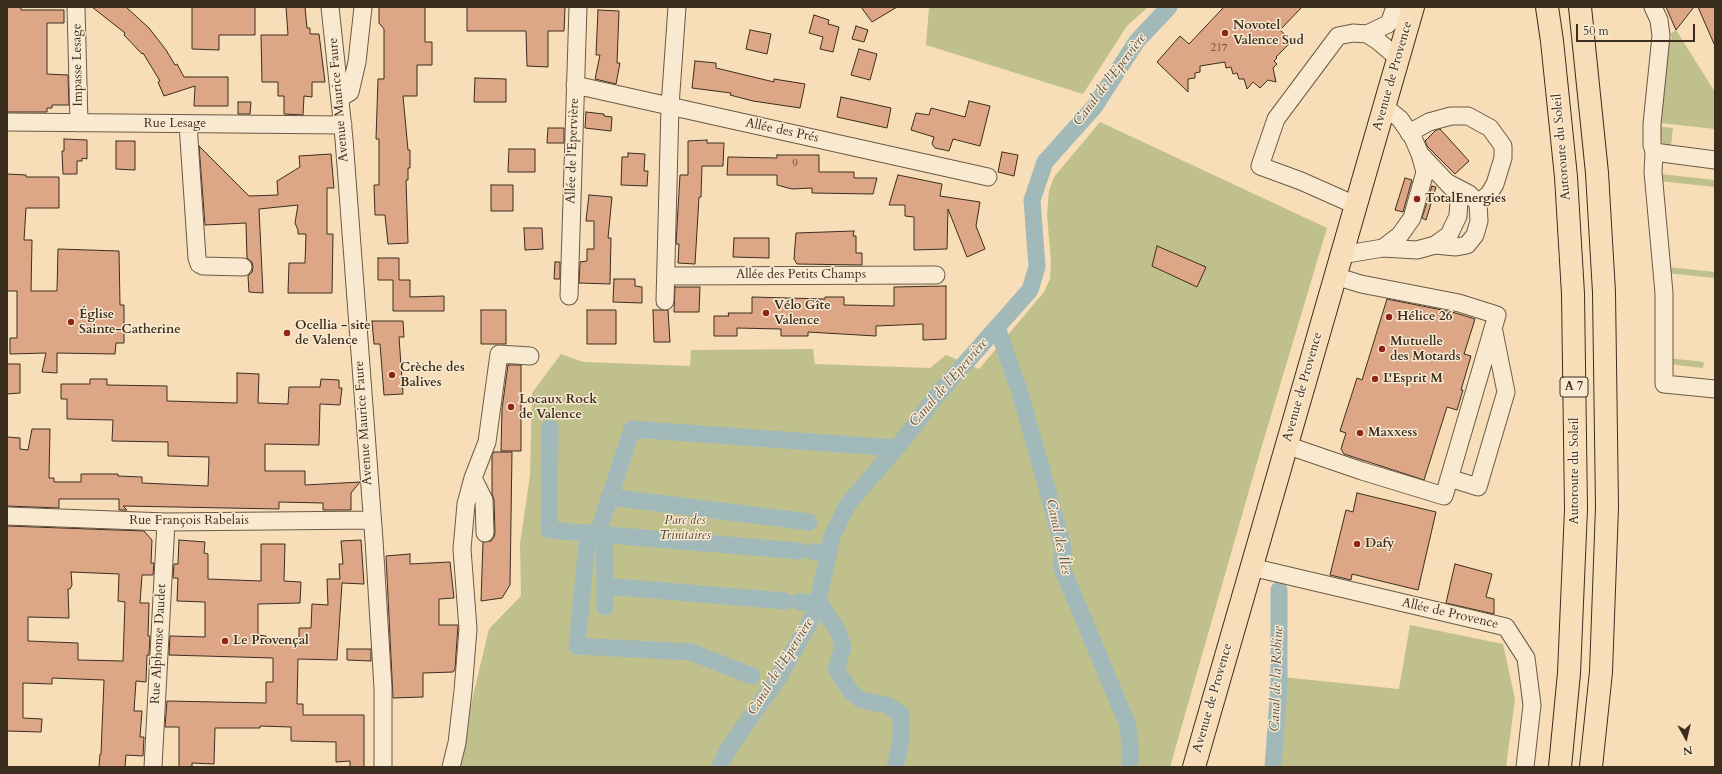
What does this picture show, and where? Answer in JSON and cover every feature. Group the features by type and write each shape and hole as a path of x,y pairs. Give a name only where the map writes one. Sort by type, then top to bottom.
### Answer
{"main road":[{"name":"Avenue de Provence","path":"1194,767 1413,7"},
{"name":"Autoroute du Soleil","path":"1547,7 1566,177 1573,294 1576,509 1569,672 1560,767"},
{"name":"A 7","path":"1580,7 1597,173 1604,292 1607,500 1601,672 1592,767"}],"street":[{"name":"Impasse Lesage","path":"76,7 79,123"},
{"name":"Avenue Maurice Faure","path":"330,7 343,125 372,520 382,688 383,767"},
{"path":"340,98 350,92 357,62 363,7"},
{"name":"Allée de l'Epervière","path":"569,296 578,7"},
{"path":"665,301 670,106 677,7"},
{"path":"1367,34 1388,24 1395,7"},
{"path":"1653,7 1659,20 1661,36 1652,124 1652,145 1654,152 1652,172 1664,292 1664,384 1715,389"},
{"path":"334,40 353,35 360,27"},
{"path":"1356,205 1301,181 1260,166 1276,119 1338,36 1353,33 1367,34 1398,58"},
{"name":"Allée des Prés","path":"575,85 988,177"},
{"path":"1383,248 1400,235 1412,218 1426,172 1420,154 1409,132 1400,118 1384,106"},
{"path":"1409,132 1429,122 1451,116 1468,116 1490,128 1503,146 1502,158 1495,184 1489,194 1478,203"},
{"name":"Rue Lesage","path":"7,122 343,125"},
{"path":"188,124 197,258 199,264 203,266 243,267"},
{"path":"1654,152 1715,160"},
{"path":"1341,255 1383,248 1417,250 1435,245 1449,235 1458,216 1459,201 1454,190 1420,154"},
{"path":"1435,245 1456,247 1467,245 1475,235 1479,221 1478,203 1469,194 1447,183"},
{"name":"Allée des Petits Champs","path":"666,276 936,275"},
{"path":"1286,445 1362,471 1444,496 1497,315 1459,303 1361,284 1335,276"},
{"path":"1449,478 1478,487 1506,392 1493,329"},
{"path":"451,767 458,735 468,629 462,549 466,504 473,478 487,442 499,354 530,356"},
{"path":"473,478 484,500 485,533"},
{"name":"Rue François Rabelais","path":"7,516 166,522 372,520"},
{"name":"Rue Alphonse Daudet","path":"152,767 166,522"},
{"name":"Allée de Provence","path":"1251,567 1506,627 1526,658 1532,705 1525,767"}],"green space":[{"path":"929,7 1148,7 1127,26 1083,94 926,45"},
{"path":"1676,30 1715,92 1715,129 1660,123 1667,38 1671,40 1672,37 1670,34"},
{"name":"Parc des Trinitaires","path":"1100,122 1327,228 1258,459 1170,767 456,767 489,629 521,596 520,544 530,475 532,393 561,354 583,362 690,366 691,350 813,349 815,364 930,368 946,355 979,369 1044,292 1050,279 1051,261 1047,215 1049,191 1054,177"},
{"path":"1657,126 1673,128 1671,146 1665,145 1660,141"},
{"path":"1661,174 1715,180 1715,187 1660,181"},
{"path":"1668,267 1715,272 1714,278 1667,273"},
{"path":"1668,358 1704,362 1703,368 1667,364"},
{"path":"1410,625 1503,644 1515,699 1506,767 1277,767 1282,677 1399,689"}],"building":[{"path":"7,7 21,7 21,10 64,10 64,23 47,23 47,74 68,75 69,105 52,105 52,108 47,108 47,112 7,112"},
{"path":"92,7 126,7 149,28 166,50 175,65 177,64 184,77 228,77 228,106 194,106 195,86 164,96 158,82 160,81 143,53 142,54 124,35 125,33"},
{"path":"192,7 255,7 255,35 219,35 219,50 192,49"},
{"path":"286,7 305,7 307,28 310,28 310,34 319,34 325,82 312,82 312,97 304,96 303,115 284,114 284,96 278,96 278,82 262,82 261,35 288,35"},
{"path":"379,7 425,7 425,42 432,42 432,65 417,65 417,96 403,96 408,150 410,150 410,168 408,168 408,180 406,180 408,243 388,244 385,215 375,215 374,185 379,185 379,139 376,139 378,79 384,79 384,29 379,23"},
{"path":"467,7 565,7 564,31 548,31 548,67 527,66 526,31 467,31"},
{"path":"861,7 897,7 872,22"},
{"path":"1224,7 1302,7 1280,30 1292,41 1274,61 1277,64 1273,68 1276,82 1268,80 1260,88 1253,82 1247,89 1244,79 1239,79 1237,73 1233,74 1231,67 1226,68 1225,62 1200,66 1200,72 1195,73 1195,78 1188,79 1188,92 1157,62 1180,36 1189,44"},
{"path":"1666,7 1694,7 1676,30"},
{"path":"1698,7 1715,7 1715,46"},
{"path":"598,10 619,11 617,63 620,63 616,84 595,79 600,55 596,55"},
{"path":"814,15 829,20 828,24 839,27 833,52 820,49 823,37 809,33"},
{"path":"856,26 868,30 864,42 852,39"},
{"path":"750,30 771,34 767,54 746,49"},
{"path":"859,49 877,54 870,80 851,75"},
{"path":"695,61 716,63 716,68 774,82 774,79 805,84 800,108 753,101 730,95 731,93 692,88"},
{"path":"475,78 506,79 506,102 474,102"},
{"path":"841,97 891,108 887,128 837,117"},
{"path":"969,101 990,106 980,146 953,139 949,151 935,148 932,144 934,137 911,130 916,113 929,115 931,108 965,117"},
{"path":"238,102 251,102 250,114 238,114"},
{"path":"586,112 604,114 604,116 612,117 611,131 585,128"},
{"path":"548,128 564,128 564,143 547,143"},
{"path":"1440,129 1469,161 1455,174 1427,146 1425,141 1436,130"},
{"path":"64,139 87,140 87,159 82,158 82,161 77,161 77,174 63,174 62,151 64,151"},
{"path":"707,140 707,143 724,143 723,166 702,166 701,197 699,197 695,264 678,263 679,244 676,244 680,175 688,175 688,141"},
{"path":"116,141 135,141 135,170 116,169"},
{"path":"199,146 249,196 278,195 277,181 300,167 299,156 331,154 334,188 327,188 327,234 333,234 332,293 288,293 289,263 305,263 306,234 298,234 295,223 298,205 259,209 263,293 249,292 248,276 252,272 253,267 252,262 247,258 246,223 205,225"},
{"path":"509,149 535,149 535,172 508,172"},
{"path":"1002,152 1018,155 1014,176 998,172"},
{"path":"628,153 645,154 644,171 648,171 647,186 621,185 622,157 628,157"},
{"path":"777,155 819,155 819,172 854,172 854,178 877,178 873,194 812,193 812,188 792,189 777,185 777,175 727,175 728,157 777,158"},
{"path":"7,174 26,175 26,177 59,177 59,208 26,208 24,240 32,240 31,291 57,291 58,249 119,251 120,305 124,305 124,343 116,343 115,354 57,353 57,373 42,372 46,353 10,354 10,338 17,338 17,291 7,291"},
{"path":"898,175 942,184 940,196 980,202 976,226 985,249 967,257 948,209 947,249 914,250 914,217 905,216 905,205 889,205"},
{"path":"1405,178 1412,180 1403,212 1395,210"},
{"path":"491,185 513,185 513,211 491,211"},
{"path":"1432,186 1436,187 1426,220 1422,218"},
{"path":"589,195 612,197 608,238 611,238 610,284 579,283 580,262 587,261 587,249 594,249 594,221 586,221"},
{"path":"524,228 542,228 543,249 525,250"},
{"path":"854,231 853,236 856,236 856,253 862,253 862,265 797,264 794,259 796,233"},
{"path":"734,238 769,238 769,258 733,257"},
{"path":"1157,246 1206,267 1197,287 1152,266"},
{"path":"378,258 399,258 399,280 410,280 410,297 444,296 444,311 393,311 393,280 378,280"},
{"path":"555,262 560,262 560,279 554,279"},
{"path":"614,279 635,279 635,286 642,287 642,303 613,302"},
{"path":"946,286 946,339 923,340 923,324 876,326 876,336 808,332 808,336 781,336 781,329 737,328 737,336 714,336 714,316 729,316 728,313 752,313 752,297 825,299 825,297 844,297 844,305 894,306 894,287"},
{"path":"675,287 700,287 699,312 674,312"},
{"path":"1387,299 1452,312 1475,319 1464,354 1471,356 1457,410 1447,407 1424,480 1344,454 1341,449 1346,433 1340,431 1357,378 1362,380"},
{"path":"481,310 506,310 506,344 481,344"},
{"path":"587,310 616,310 616,344 587,344"},
{"path":"653,310 668,310 670,342 654,342"},
{"path":"372,321 403,321 404,337 399,337 403,394 384,395 380,344 374,344"},
{"path":"7,364 20,364 20,393 7,394"},
{"path":"508,365 521,365 521,451 501,451 502,409"},
{"path":"237,373 259,374 258,403 288,404 289,387 320,387 321,379 339,380 339,388 342,388 340,405 320,404 319,445 265,444 265,471 305,471 305,485 360,482 351,493 351,510 323,510 323,503 279,502 279,509 123,506 127,510 119,510 119,499 59,499 59,508 7,506 7,437 20,438 20,449 28,450 32,429 50,429 49,478 54,478 54,482 81,482 81,474 118,474 118,476 142,477 142,483 208,486 209,457 168,456 168,442 112,441 113,420 67,419 67,399 61,399 61,384 90,384 90,379 107,379 107,385 167,386 167,401 237,403"},
{"path":"494,452 512,452 510,585 502,598 481,601 483,542 491,541 495,533 494,500 492,494 492,455"},
{"path":"1357,493 1436,512 1418,590 1352,574 1351,580 1330,575 1346,510 1353,512"},
{"path":"7,526 144,531 152,540 151,563 154,563 153,575 142,575 140,603 149,603 148,636 150,636 149,655 147,655 146,682 136,681 134,711 142,711 140,737 144,737 143,756 126,755 125,767 99,767 101,754 104,680 52,678 52,684 23,683 23,718 42,719 41,732 7,731","holes":["71,572 119,574 118,601 125,602 123,661 78,660 78,643 28,641 28,617 69,618 68,589 70,589 72,585"]},
{"path":"179,540 205,542 204,553 208,554 208,579 261,581 261,544 285,544 284,581 301,582 300,603 258,604 258,635 266,636 266,638 299,639 299,628 311,628 312,604 328,605 327,579 340,579 339,564 343,564 341,541 361,540 364,584 342,583 337,660 298,659 297,704 303,704 303,715 364,715 364,767 350,767 350,761 336,762 336,742 291,741 291,727 260,726 260,728 215,728 214,764 192,763 192,767 179,767 179,727 165,727 167,701 266,703 266,682 273,682 273,658 169,655 170,636 205,637 205,602 177,601 178,578 173,578 174,564 178,564"},
{"path":"410,554 410,564 450,562 454,598 439,599 439,625 458,625 455,669 453,672 423,673 423,697 393,698 386,556"},
{"path":"1455,564 1492,574 1486,597 1494,599 1494,614 1446,603"},
{"path":"347,649 371,649 371,661 347,660"}],"waterway":[{"name":"Canal de l'Epervière","path":"720,767 727,751 779,677 816,611 832,536 848,504 903,440 938,394 1030,290 1037,267 1032,200 1045,162 1095,106 1137,41 1169,7"},
{"name":"Canal des Îles","path":"997,327 1020,393 1063,547 1062,568 1127,723 1130,744 1130,767"},
{"path":"550,428 549,530 800,551"},
{"path":"598,533 632,429 896,448"},
{"path":"609,497 809,522"},
{"path":"588,533 577,646 691,652 752,676"},
{"path":"604,534 605,586 785,601"},
{"path":"813,552 829,553"},
{"path":"605,586 605,607"},
{"name":"Canal de la Robine","path":"1273,767 1279,685 1279,590"},
{"name":"Canal des Îles","path":"818,601 838,631 843,647 836,669 850,691 861,700 887,705 901,714 901,741 895,767"},
{"path":"799,602 818,603"}],"place":[{"name":"Novotel Valence Sud","path":"1225,33"},
{"name":"TotalEnergies","path":"1417,199"},
{"name":"Vélo Gîte Valence","path":"766,313"},
{"name":"Hélice 26","path":"1389,317"},
{"name":"Église Sainte-Catherine","path":"71,322"},
{"name":"Ocellia - site de Valence","path":"287,333"},
{"name":"Mutuelle des Motards","path":"1382,349"},
{"name":"Crèche des Balives","path":"392,375"},
{"name":"L'Esprit M","path":"1375,379"},
{"name":"Locaux Rock de Valence","path":"511,407"},
{"name":"Maxxess","path":"1360,433"},
{"name":"Dafy","path":"1357,544"},
{"name":"Le Provençal","path":"225,641"}]}
